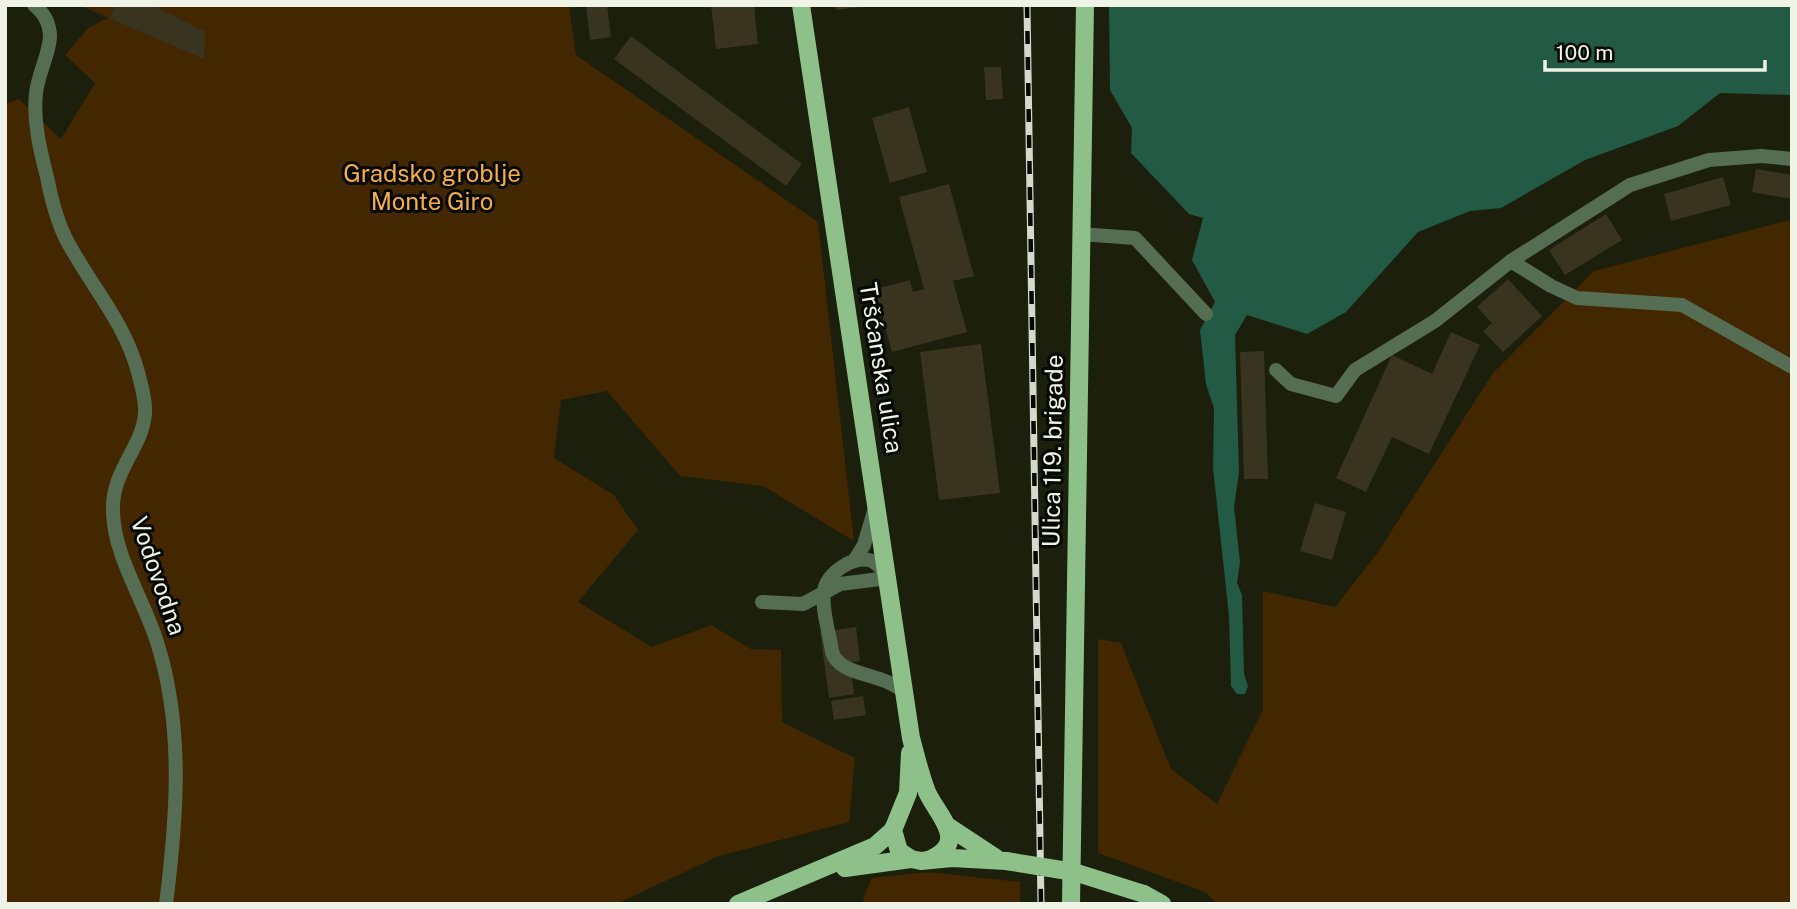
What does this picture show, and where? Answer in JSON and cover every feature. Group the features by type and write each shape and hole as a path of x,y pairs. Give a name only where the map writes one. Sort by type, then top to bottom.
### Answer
{"main road":[{"name":"Tršćanska ulica","path":"800,5 911,738"},
{"name":"Ulica 119. brigade","path":"1071,900 1084,5"},
{"path":"911,738 925,785 949,827 1002,860"},
{"path":"738,904 875,846 893,830 908,793 911,738"},
{"path":"902,811 924,804 938,810"},
{"path":"920,860 943,850 949,838 949,827"},
{"path":"893,830 896,846 920,860"},
{"path":"814,873 880,861 1002,860 1074,872 1144,894 1162,904"}],"street":[{"name":"Vodovodna","path":"34,5 43,12 50,38 36,94 37,127 54,211 65,237 113,311 129,344 144,397 145,415 114,487 113,515 124,561 158,643 170,694 176,748 176,827 166,904"},
{"path":"1276,370 1291,384 1336,396 1355,370 1435,321 1511,261 1630,185 1709,160 1761,156 1792,159"},
{"path":"1080,233 1135,238 1206,314"},
{"path":"1511,261 1551,286 1577,298 1682,305 1792,367"},
{"path":"877,503 864,545 854,561 834,574 824,590 835,661 845,669 887,679 904,692"},
{"path":"854,561 873,561 888,578"},
{"path":"762,602 803,604 824,590 847,582 888,578"}],"green space":[{"name":"Gradsko groblje Monte Giro","path":"80,5 569,5 576,55 818,222 854,541 763,486 680,476 607,391 561,400 554,458 614,495 638,530 578,602 652,647 711,625 751,649 781,650 782,722 855,758 849,822 719,856 616,904 5,904 5,104 19,99 61,139 95,83 65,55 88,28 108,18"},
{"path":"1786,221 1792,222 1792,904 1218,904 1205,892 1098,853 1098,639 1121,643 1171,769 1217,804 1263,709 1263,591 1335,607 1378,552 1493,373 1594,271"},
{"path":"928,872 1020,882 1020,904 865,904 863,898 872,878"}],"shaded area":[{"path":"1109,5 1792,5 1792,95 1720,93 1678,126 1585,160 1501,208 1470,211 1418,232 1346,312 1307,334 1247,315 1235,335 1239,472 1234,507 1240,562 1237,583 1242,595 1244,674 1248,686 1245,694 1237,694 1231,686 1229,616 1213,468 1214,408 1206,384 1200,330 1215,302 1192,260 1203,218 1189,214 1131,153 1132,128 1110,90"}],"building":[{"path":"116,5 153,5 205,32 204,59 109,18"},
{"path":"586,5 607,5 611,37 590,40"},
{"path":"711,5 754,5 758,44 716,49"},
{"path":"835,5 860,5 860,7 836,10"},
{"path":"631,36 802,164 786,186 614,59"},
{"path":"984,67 1001,67 1003,99 986,100"},
{"path":"909,107 927,172 890,183 872,118"},
{"path":"1756,169 1792,175 1792,199 1752,192"},
{"path":"1723,177 1731,205 1671,221 1664,194"},
{"path":"949,184 974,276 953,281 967,332 892,352 875,289 910,280 913,292 924,289 899,197"},
{"path":"1606,214 1622,240 1565,275 1549,250"},
{"path":"1508,279 1542,316 1503,352 1483,331 1492,323 1477,307"},
{"path":"1451,332 1480,345 1429,454 1392,437 1366,492 1336,478 1392,355 1432,374"},
{"path":"981,344 1000,493 939,500 920,352"},
{"path":"1264,351 1268,479 1244,479 1240,352"},
{"path":"1315,503 1346,512 1332,560 1300,551"},
{"path":"856,627 860,661 850,663 854,694 829,698 820,632"},
{"path":"863,696 866,715 834,720 831,701"}],"railway":[{"path":"1027,5 1041,904"}]}
